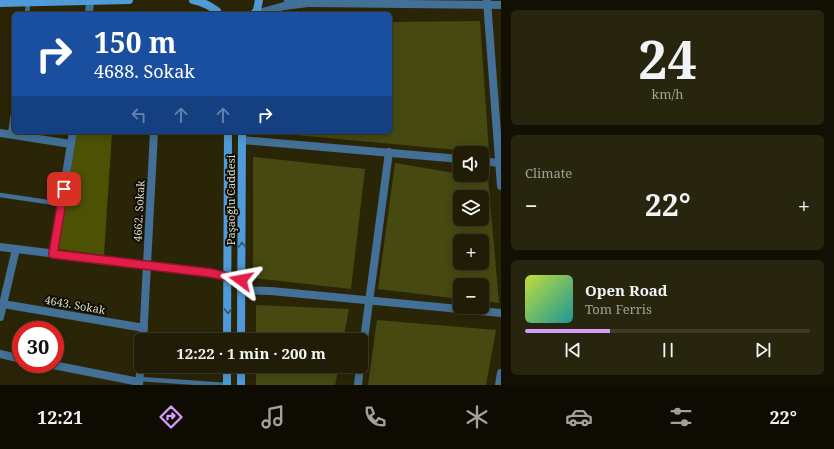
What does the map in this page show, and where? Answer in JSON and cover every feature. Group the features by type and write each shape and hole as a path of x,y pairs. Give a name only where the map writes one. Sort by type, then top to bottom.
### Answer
{"street":[{"path":"0,3 129,0"},
{"path":"193,0 210,6 217,12"},
{"path":"215,0 218,12"},
{"path":"256,12 259,0"},
{"path":"288,0 308,3 373,5 487,2 501,5"},
{"path":"89,12 90,1"},
{"path":"487,2 501,186"},
{"path":"262,12 284,6 308,3"},
{"path":"0,133 71,144"},
{"path":"53,254 73,134"},
{"name":"4662. Sokak","path":"144,333 154,134"},
{"name":"Paşaoğlu Caddesi","path":"228,134 228,333"},
{"path":"242,136 453,158"},
{"name":"Paşaoğlu Caddesi","path":"241,333 242,136"},
{"path":"365,333 389,152"},
{"path":"489,162 499,163"},
{"path":"0,247 211,273 241,280"},
{"path":"0,317 16,249"},
{"path":"241,290 271,291 501,313"},
{"name":"4643. Sokak","path":"3,304 144,328"},
{"path":"0,354 12,356"},
{"path":"64,367 139,382"},
{"path":"227,373 227,385"},
{"path":"241,373 241,385"},
{"path":"358,385 359,373"},
{"path":"499,385 501,373"}],"lane":[{"path":"27,12 28,2"},
{"path":"10,134 12,121"},
{"path":"0,195 61,204"},
{"path":"139,382 227,385"}],"green space":[{"path":"480,21 489,146 453,146 453,150 285,134 392,134 392,22"},
{"path":"253,157 365,169 351,289 253,278"},
{"path":"395,163 453,173 453,182 488,182 499,303 489,302 489,278 453,278 453,298 378,289"},
{"path":"256,305 349,309 344,333 256,333"},
{"path":"377,320 496,330 486,385 368,385"},
{"path":"256,373 338,373 335,385 256,385"}],"shaded area":[{"path":"77,134 112,134 104,255 58,249"}],"route":[{"path":"64,189 53,254 211,273 241,280"}]}
